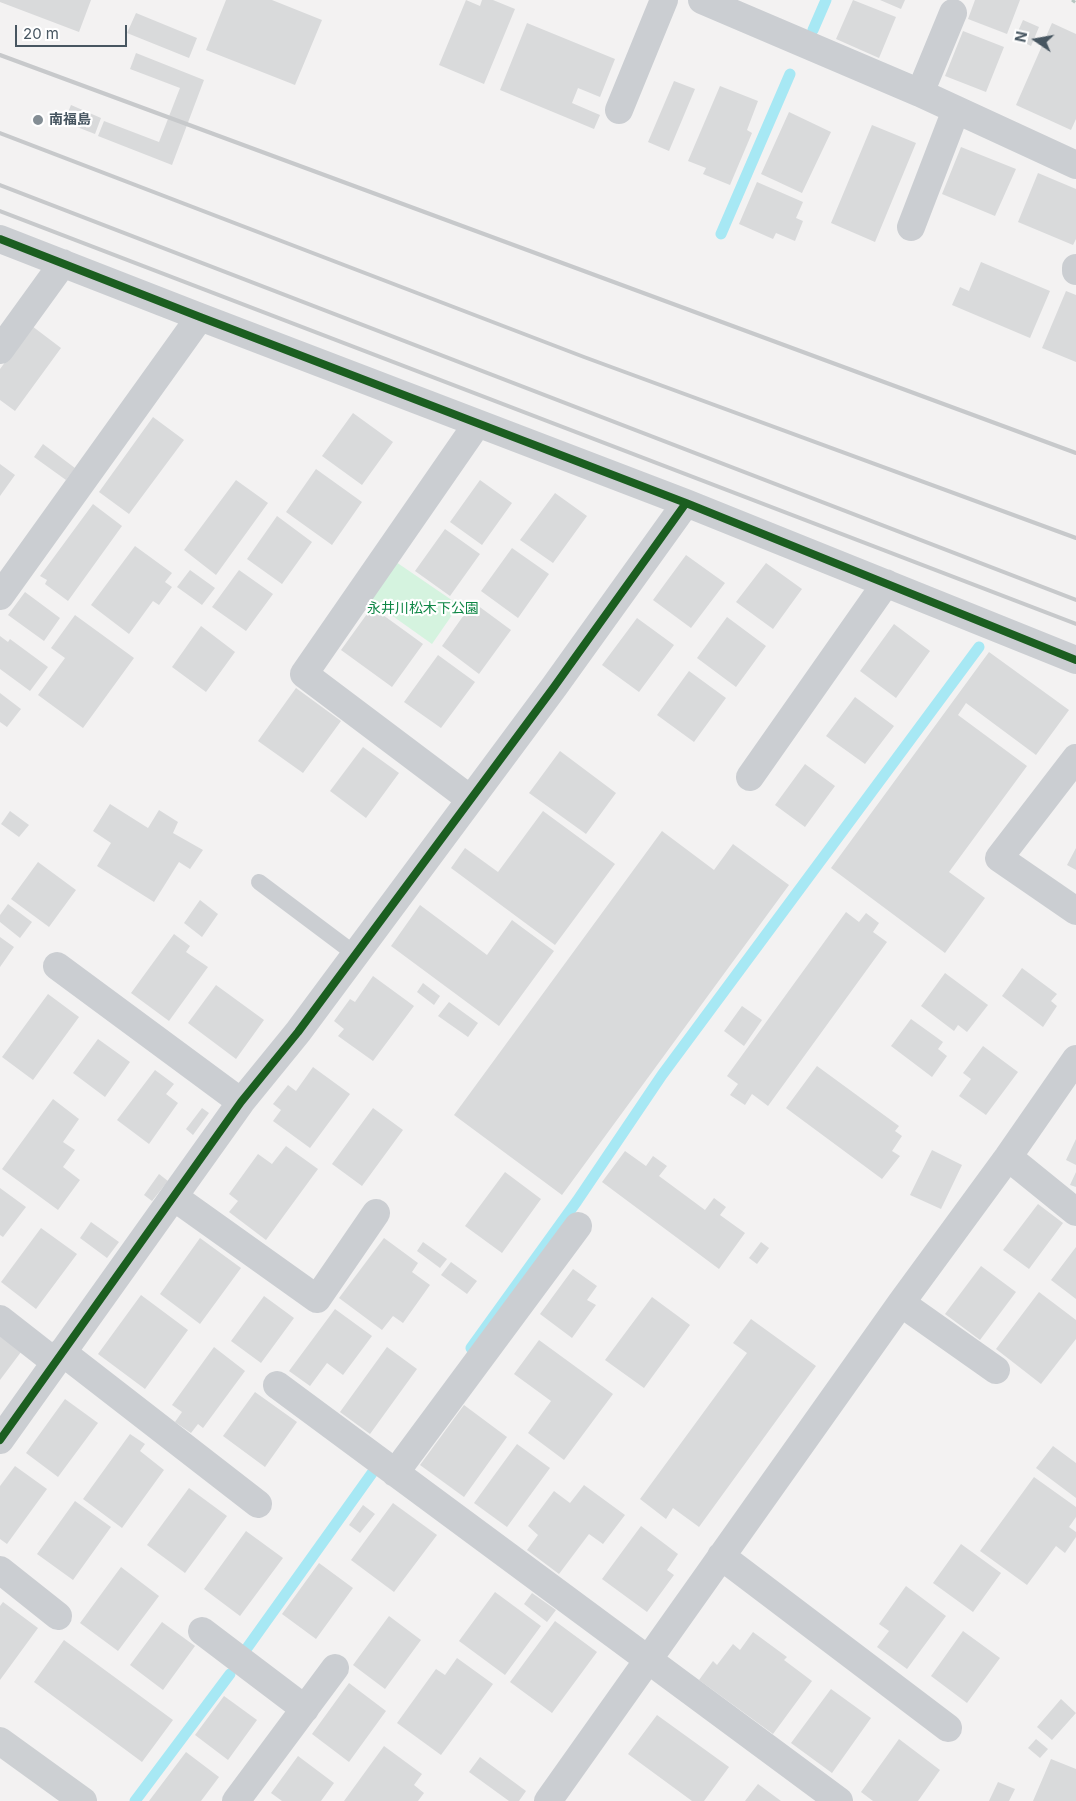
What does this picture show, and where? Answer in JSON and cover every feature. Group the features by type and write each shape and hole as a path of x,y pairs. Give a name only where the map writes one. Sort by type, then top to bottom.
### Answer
{"street":[{"path":"619,110 664,0"},
{"path":"714,2 920,93 1076,165"},
{"path":"920,93 953,12"},
{"path":"910,227 956,110"},
{"path":"0,238 200,318 686,503 1076,660"},
{"path":"0,350 63,263"},
{"path":"0,596 200,318"},
{"path":"470,799 304,674 477,424"},
{"path":"0,1440 241,1102 298,1032 686,503"},
{"path":"750,777 886,584"},
{"path":"1076,758 999,858 1076,911"},
{"path":"57,966 241,1102"},
{"path":"548,1801 1076,1059"},
{"path":"1008,1157 1076,1212"},
{"path":"174,1197 317,1299 376,1214"},
{"path":"396,1473 578,1226"},
{"path":"901,1303 996,1370"},
{"path":"0,1319 58,1357 258,1504"},
{"path":"277,1385 839,1801"},
{"path":"721,1556 948,1728"},
{"path":"0,1570 58,1616"},
{"path":"202,1632 305,1709"},
{"path":"236,1801 335,1668"},
{"path":"0,1741 84,1801"}],"lane":[{"path":"259,882 355,954"}],"path":[{"path":"1072,0 1076,3"}],"green space":[{"name":"永井川松木下公園","path":"396,562 459,605 432,644 370,600"}],"building":[{"path":"0,0 91,0 79,32 0,2"},
{"path":"226,0 272,0 322,20 295,85 206,50"},
{"path":"466,0 480,6 482,0 493,0 515,9 484,84 439,65"},
{"path":"853,0 896,17 879,58 836,39"},
{"path":"880,0 905,0 901,9"},
{"path":"975,0 1020,0 1007,34 968,19"},
{"path":"136,13 197,38 189,58 127,33"},
{"path":"1023,20 1039,27 1031,46 1015,38"},
{"path":"527,23 615,59 600,97 578,88 572,103 600,115 594,129 500,90"},
{"path":"1052,23 1076,34 1076,119 1071,130 1016,105"},
{"path":"963,31 1004,47 986,92 945,76"},
{"path":"136,53 204,80 172,165 98,136 104,121 159,142 180,88 130,69"},
{"path":"674,81 695,89 669,151 648,142"},
{"path":"720,86 758,101 747,130 752,133 730,185 703,174 706,168 688,161"},
{"path":"71,105 101,118 95,134 64,122"},
{"path":"789,112 831,132 802,193 761,174"},
{"path":"872,125 916,143 875,242 831,223"},
{"path":"961,147 1016,169 995,216 942,194"},
{"path":"1038,173 1076,189 1076,239 1073,245 1018,222"},
{"path":"757,182 803,202 796,218 803,221 795,241 776,233 773,239 739,224"},
{"path":"981,262 1050,291 1030,338 952,305 960,287 969,291"},
{"path":"1066,291 1076,295 1076,362 1042,348"},
{"path":"32,326 61,348 15,411 0,400 0,369"},
{"path":"353,413 393,442 362,485 322,456"},
{"path":"153,417 184,440 129,514 99,492"},
{"path":"43,444 75,468 66,480 34,457"},
{"path":"0,464 15,475 0,496"},
{"path":"316,469 362,502 332,545 286,512"},
{"path":"236,480 268,503 216,575 184,550"},
{"path":"480,480 512,503 482,545 450,522"},
{"path":"555,493 587,516 553,563 520,540"},
{"path":"93,504 122,526 68,601 45,584 47,580 40,576"},
{"path":"277,516 312,542 282,584 247,559"},
{"path":"445,529 480,554 450,596 415,571"},
{"path":"135,546 172,573 165,582 172,587 159,605 153,601 129,634 91,605"},
{"path":"512,548 549,574 518,618 481,591"},
{"path":"686,555 725,583 691,628 653,600"},
{"path":"766,563 802,589 773,629 736,602"},
{"path":"190,570 215,588 202,605 177,587"},
{"path":"239,570 273,594 246,631 212,607"},
{"path":"25,592 60,618 44,641 8,615"},
{"path":"473,602 511,630 479,674 442,646"},
{"path":"372,607 423,644 392,687 341,650"},
{"path":"75,615 134,658 83,728 38,695 65,658 51,648"},
{"path":"727,617 766,646 736,687 697,658"},
{"path":"637,618 674,645 639,692 602,665"},
{"path":"894,624 930,651 896,698 860,671"},
{"path":"201,626 235,652 206,692 172,667"},
{"path":"0,636 8,642 10,639 48,667 30,691 0,669"},
{"path":"989,652 1069,710 1036,755 966,703 958,715 1027,766 949,872 985,898 945,953 831,868"},
{"path":"438,655 475,682 441,728 404,702"},
{"path":"689,671 726,698 694,742 657,715"},
{"path":"296,688 341,721 303,773 258,741"},
{"path":"0,693 21,709 7,727 0,722"},
{"path":"855,697 894,726 865,764 826,736"},
{"path":"363,747 399,773 366,818 330,791"},
{"path":"560,751 616,793 586,834 529,793"},
{"path":"805,764 835,786 805,827 775,805"},
{"path":"110,804 148,828 159,810 178,822 173,833 203,850 190,869 179,862 154,902 97,866 111,843 93,831"},
{"path":"10,811 29,825 19,837 1,824"},
{"path":"543,811 615,864 555,945 451,868 465,848 498,872"},
{"path":"662,831 714,870 733,844 789,885 562,1195 454,1115"},
{"path":"1076,848 1076,870 1067,865"},
{"path":"38,862 76,890 49,927 11,899"},
{"path":"200,900 218,914 202,937 184,923"},
{"path":"8,904 32,922 20,938 0,922 0,915"},
{"path":"420,905 487,955 512,920 554,951 499,1026 391,946"},
{"path":"846,912 859,922 866,913 879,923 873,932 887,942 768,1106 752,1094 745,1105 730,1095 738,1084 727,1076"},
{"path":"174,934 190,946 186,952 208,967 169,1021 131,993"},
{"path":"0,937 14,947 0,967"},
{"path":"1022,968 1057,994 1051,1001 1057,1006 1043,1027 1002,996"},
{"path":"945,973 988,1005 967,1032 958,1025 954,1031 921,1006"},
{"path":"373,976 414,1006 373,1061 338,1036 344,1029 334,1021 350,999 355,1002"},
{"path":"423,983 440,996 434,1005 417,992"},
{"path":"216,985 264,1020 236,1059 188,1023"},
{"path":"48,994 79,1017 33,1080 2,1057"},
{"path":"449,1002 478,1023 468,1037 438,1016"},
{"path":"742,1006 762,1020 744,1046 724,1031"},
{"path":"911,1019 943,1042 938,1049 947,1056 932,1077 891,1046"},
{"path":"98,1039 130,1062 105,1097 73,1073"},
{"path":"983,1046 1018,1072 986,1115 959,1096 971,1079 963,1073"},
{"path":"817,1066 899,1126 895,1131 902,1136 892,1151 900,1156 882,1179 786,1108"},
{"path":"313,1067 350,1094 310,1148 273,1121 281,1110 273,1104 288,1085 296,1091"},
{"path":"155,1070 174,1084 166,1094 178,1103 149,1144 117,1120"},
{"path":"53,1099 79,1119 63,1142 75,1150 63,1167 80,1180 58,1210 2,1169"},
{"path":"202,1108 209,1113 193,1135 186,1129"},
{"path":"373,1108 403,1130 362,1186 332,1164"},
{"path":"1076,1139 1076,1165 1066,1160"},
{"path":"286,1146 318,1169 266,1240 229,1212 238,1201 229,1194 258,1154 272,1164"},
{"path":"932,1150 962,1165 941,1209 910,1195"},
{"path":"625,1151 646,1166 653,1156 667,1166 659,1176 705,1210 714,1198 726,1207 720,1215 745,1233 719,1269 602,1182"},
{"path":"505,1172 541,1199 502,1253 465,1226"},
{"path":"1076,1172 1076,1187 1070,1185"},
{"path":"159,1174 168,1181 152,1201 144,1195"},
{"path":"0,1188 26,1207 3,1237 0,1235"},
{"path":"1038,1204 1063,1223 1029,1269 1003,1250"},
{"path":"91,1222 119,1242 107,1258 80,1238"},
{"path":"41,1228 77,1254 36,1309 1,1282"},
{"path":"200,1238 241,1268 200,1324 160,1294"},
{"path":"384,1238 418,1263 412,1272 430,1285 403,1323 393,1316 382,1330 339,1298"},
{"path":"423,1242 447,1259 440,1268 417,1251"},
{"path":"761,1242 769,1248 757,1264 749,1258"},
{"path":"1076,1247 1076,1299 1051,1280"},
{"path":"451,1262 477,1281 467,1294 441,1275"},
{"path":"981,1266 1016,1292 980,1340 945,1314"},
{"path":"573,1269 597,1286 587,1300 596,1305 572,1338 540,1314"},
{"path":"1039,1292 1076,1320 1076,1339 1041,1384 996,1349"},
{"path":"141,1295 188,1330 145,1389 98,1354"},
{"path":"264,1296 294,1318 261,1363 231,1341"},
{"path":"652,1297 690,1325 644,1388 605,1360"},
{"path":"335,1309 372,1336 343,1375 327,1363 310,1386 289,1371"},
{"path":"751,1319 816,1366 699,1527 673,1508 666,1519 640,1499 747,1353 733,1343"},
{"path":"0,1336 21,1352 0,1380"},
{"path":"539,1340 613,1394 564,1460 528,1433 551,1401 514,1374"},
{"path":"214,1347 245,1371 203,1428 198,1424 191,1433 175,1422 182,1412 172,1405"},
{"path":"387,1347 417,1369 370,1434 340,1412"},
{"path":"255,1392 297,1422 265,1467 223,1436"},
{"path":"65,1399 98,1423 58,1477 26,1453"},
{"path":"464,1405 507,1437 464,1497 420,1465"},
{"path":"130,1434 145,1444 140,1451 164,1470 122,1528 83,1499"},
{"path":"517,1444 550,1468 507,1527 474,1503"},
{"path":"1053,1446 1076,1463 1076,1498 1036,1468"},
{"path":"15,1466 47,1489 7,1544 0,1539 0,1486"},
{"path":"1034,1477 1076,1507 1076,1517 1069,1527 1076,1532 1076,1537 1065,1553 1056,1546 1027,1585 980,1551"},
{"path":"584,1485 625,1515 603,1544 589,1534 559,1574 527,1550 538,1535 528,1526 554,1491 570,1503"},
{"path":"189,1488 227,1516 185,1573 147,1545"},
{"path":"75,1501 111,1527 73,1580 37,1554"},
{"path":"393,1503 437,1535 394,1592 351,1560"},
{"path":"363,1505 375,1514 360,1533 349,1525"},
{"path":"641,1526 678,1554 667,1570 674,1575 647,1612 602,1579"},
{"path":"246,1531 283,1558 240,1616 204,1589"},
{"path":"961,1544 1001,1573 973,1612 933,1583"},
{"path":"319,1563 353,1588 316,1639 282,1614"},
{"path":"121,1567 159,1596 118,1651 80,1623"},
{"path":"906,1586 946,1616 907,1669 877,1647 889,1631 879,1624"},
{"path":"495,1592 541,1626 505,1675 459,1641"},
{"path":"532,1593 556,1610 547,1622 524,1604"},
{"path":"3,1602 38,1628 0,1680 0,1606"},
{"path":"389,1616 421,1640 385,1689 353,1665"},
{"path":"555,1621 597,1652 552,1713 510,1682"},
{"path":"162,1622 195,1646 163,1690 130,1665"},
{"path":"963,1631 1000,1658 967,1703 931,1676"},
{"path":"753,1632 787,1657 784,1660 812,1681 773,1734 699,1680 713,1661 717,1665 733,1644 740,1650"},
{"path":"64,1640 173,1720 142,1762 34,1682"},
{"path":"457,1658 493,1684 441,1755 397,1723 436,1669 445,1675"},
{"path":"349,1683 386,1711 349,1762 312,1734"},
{"path":"831,1689 871,1718 832,1773 791,1743"},
{"path":"224,1696 257,1720 228,1760 195,1735"},
{"path":"1061,1699 1076,1713 1052,1740 1037,1727"},
{"path":"657,1715 729,1767 704,1801 692,1801 628,1754"},
{"path":"899,1739 940,1770 918,1801 873,1801 861,1792"},
{"path":"1036,1739 1048,1749 1040,1758 1028,1748"},
{"path":"384,1746 422,1774 414,1785 424,1793 418,1801 344,1801"},
{"path":"186,1752 219,1777 201,1801 149,1801"},
{"path":"298,1756 334,1783 321,1801 282,1801 271,1793"},
{"path":"480,1757 526,1791 519,1801 509,1801 469,1772"},
{"path":"1051,1759 1076,1769 1076,1801 1033,1801"},
{"path":"998,1782 1015,1789 1009,1801 989,1801"},
{"path":"758,1784 781,1801 745,1801"}],"waterway":[{"path":"813,30 826,0"},
{"path":"721,234 790,74"},
{"path":"471,1348 577,1201 662,1075 979,647"},
{"path":"247,1648 375,1469"},
{"path":"135,1801 230,1674"}],"railway":[{"path":"0,55 1076,453"},
{"path":"0,133 584,357 1076,538"},
{"path":"0,185 1076,600"},
{"path":"0,211 1076,624"}],"cycle path":[{"path":"0,239 686,503 1076,660"},
{"path":"0,1440 241,1102 298,1032 554,687 686,503"}],"place":[{"name":"南福島","path":"38,120"}]}
